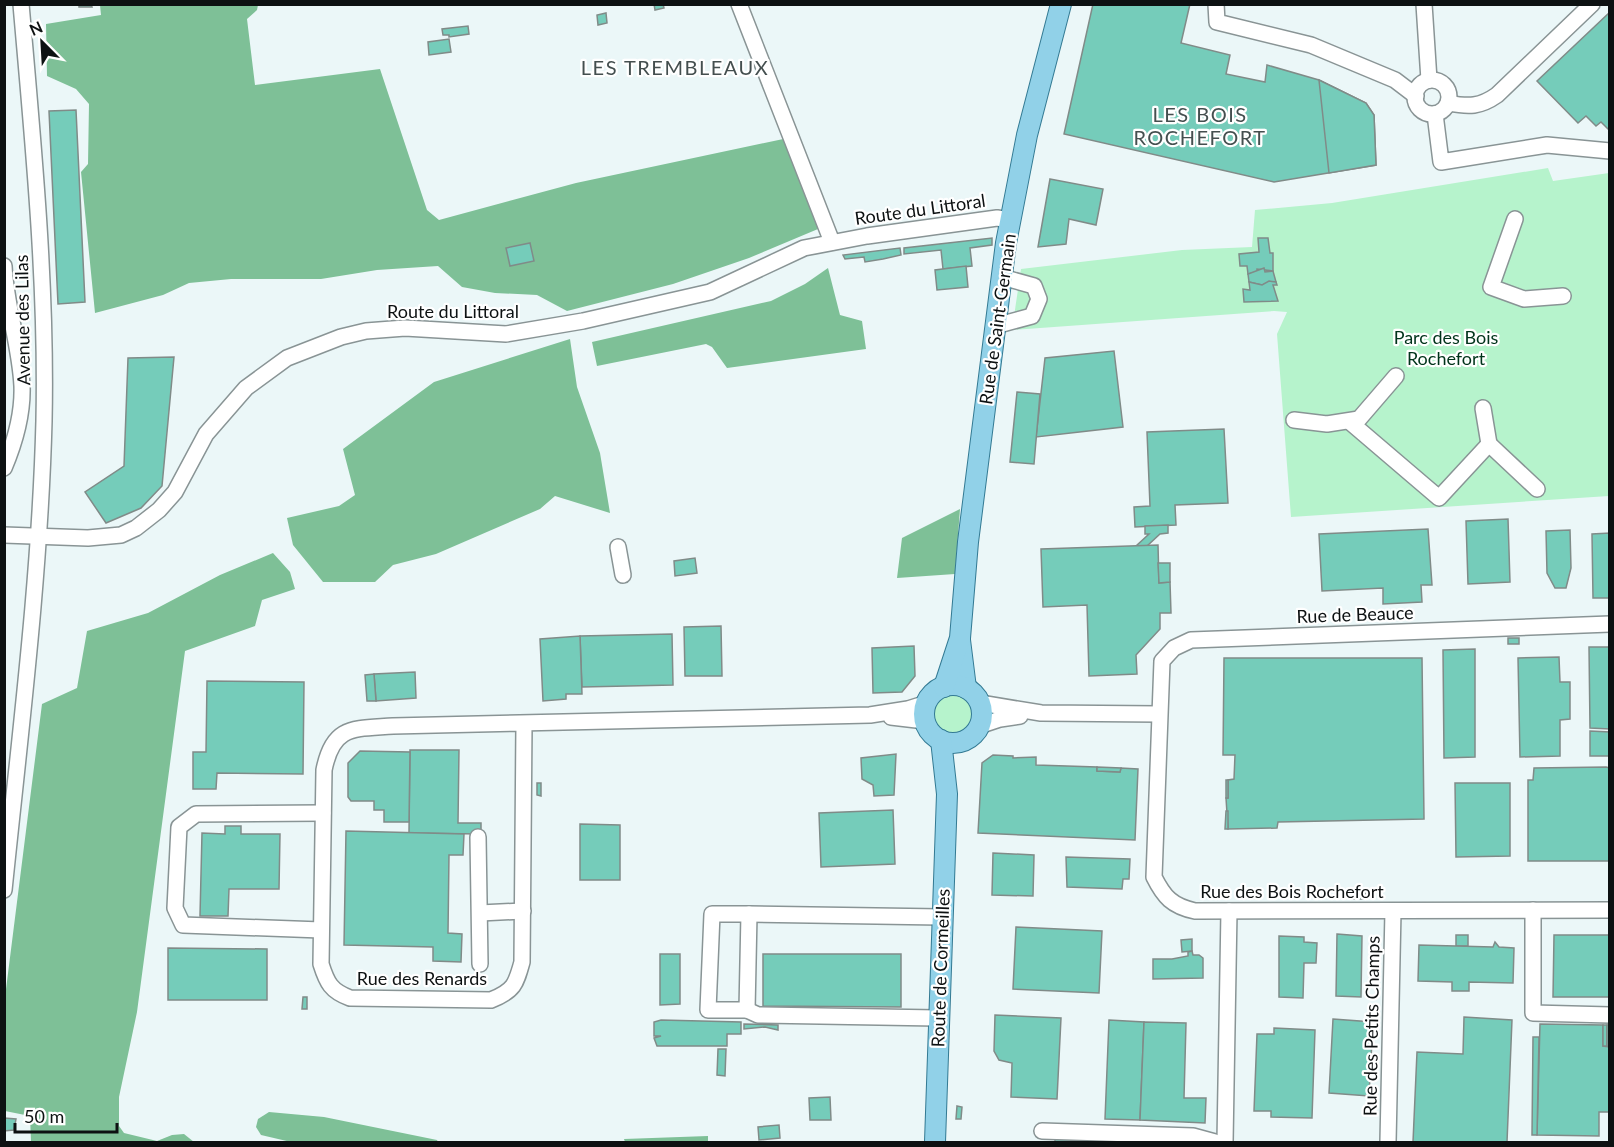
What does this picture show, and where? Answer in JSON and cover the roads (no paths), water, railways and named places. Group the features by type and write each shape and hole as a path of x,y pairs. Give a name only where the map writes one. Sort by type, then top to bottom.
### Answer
{"main road":[{"name":"Rue de Saint-Germain","path":"966,688 960,638 968,542 995,326 1010,220 1027,135 1061,4"},
{"name":"Rue de Saint-Germain","path":"944,687 960,638"},
{"path":"944,687 966,688 980,703 982,718 979,726 975,733 962,741 951,743 941,740 934,736 926,712 931,696 944,687"},
{"name":"Route de Cormeilles","path":"934,1143 947,794 941,740"},
{"name":"Route de Cormeilles","path":"947,794 962,741"}],"street":[{"name":"Avenue des Lilas","path":"4,890 28,657 44,420 39,207 21,4"},
{"path":"739,4 832,242"},
{"path":"1216,4 1217,22 1311,45 1395,80 1416,96 1421,109 1435,114"},
{"path":"1424,4 1430,80"},
{"path":"1435,114 1448,103 1472,106 1484,104 1497,95 1592,4"},
{"path":"1416,96 1420,86 1430,80"},
{"path":"1430,80 1445,86 1448,103"},
{"path":"1435,114 1441,162 1547,146 1610,151"},
{"name":"Route du Littoral","path":"4,535 110,536 121,535 136,528 159,510 175,492 206,434 227,407 267,371 287,358 314,346 366,331 405,327 506,334 584,321 710,292 804,248 997,218 1010,220"},
{"path":"1515,219 1491,287 1524,299 1563,296"},
{"path":"4,266 5,293 22,386 21,412 4,468"},
{"path":"995,326 1032,316 1039,299 1034,286 1002,277"},
{"path":"1294,420 1327,423 1350,422 1359,419 1396,376"},
{"path":"1483,408 1489,444 1537,489"},
{"path":"1350,422 1439,498 1489,444"},
{"path":"618,547 622,575"},
{"name":"Rue de Beauce","path":"1159,714 1162,661 1174,648 1191,640 1610,624"},
{"path":"980,703 1041,713"},
{"name":"Rue des Renards","path":"524,724 522,962 516,983 507,994 491,1000 350,998 335,992 328,985 321,964 323,813 326,757 332,742 344,733 358,728 393,726 870,715 908,710 926,712"},
{"path":"979,726 1000,719 1041,713 1159,714"},
{"name":"Rue des Bois Rochefort","path":"1159,714 1154,877 1162,895 1177,907 1195,911 1610,910"},
{"path":"321,930 183,925 175,908 179,827 196,814 323,813"},
{"path":"478,837 480,964"},
{"name":"Rue des Petits Champs","path":"1388,1143 1393,910"},
{"path":"1533,910 1533,1013 1610,1015"},
{"path":"480,913 523,911"},
{"path":"1225,1143 1230,911"},
{"path":"938,1018 758,1015 747,1010 708,1010 712,914 942,917"},
{"path":"747,1010 749,914"},
{"path":"1042,1131 1193,1136 1215,1143"}],"district":[{"name":"LES TREMBLEAUX","path":"675,67"},
{"name":"LES BOIS ROCHEFORT","path":"1200,126"}],"park label":[{"name":"Parc des Bois Rochefort","path":"1446,347"}]}
